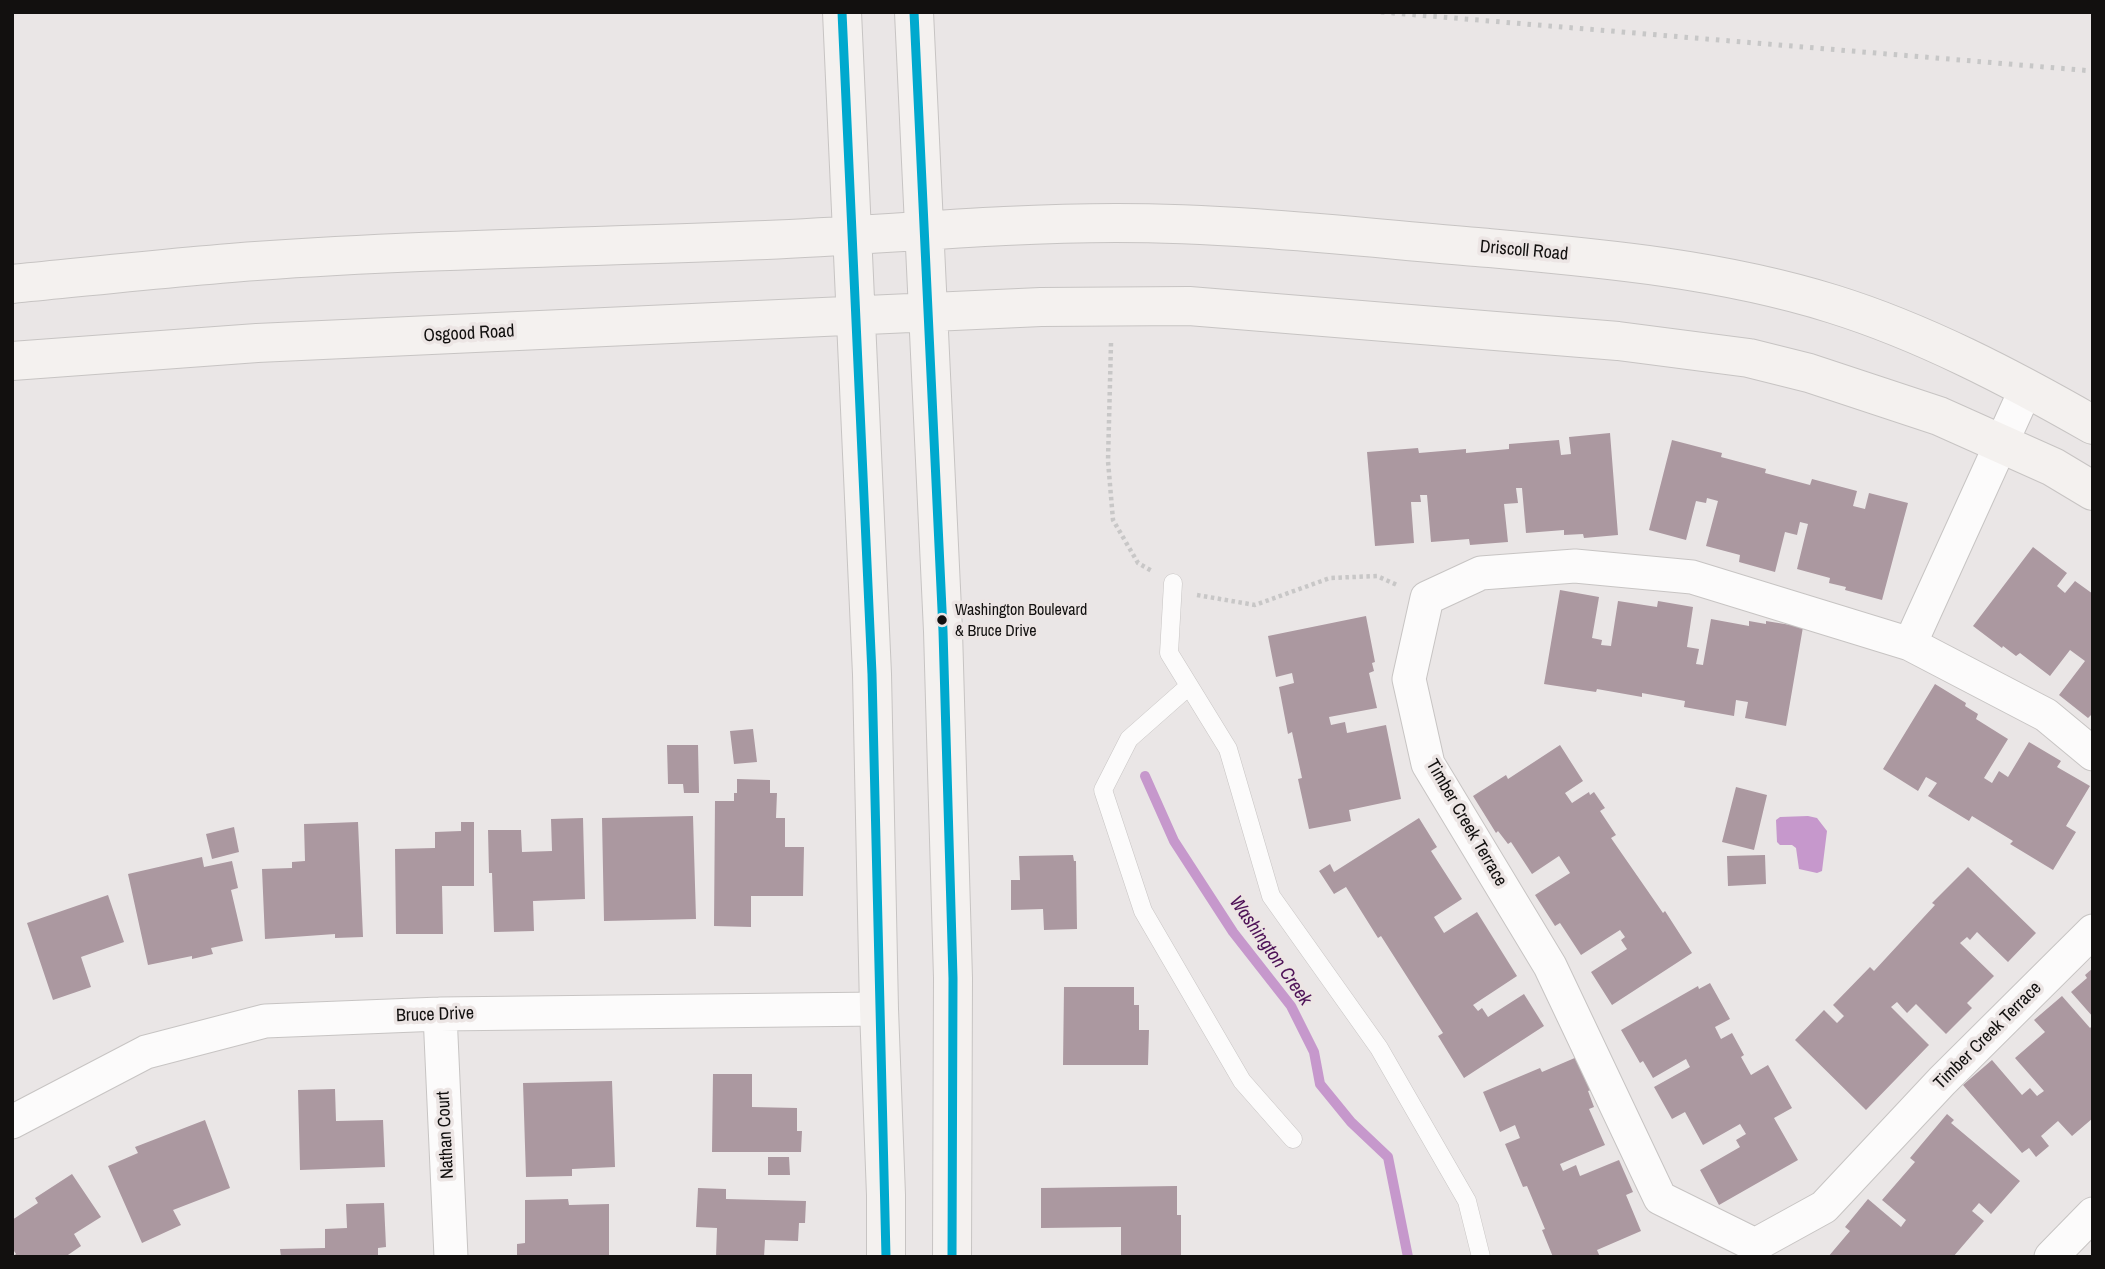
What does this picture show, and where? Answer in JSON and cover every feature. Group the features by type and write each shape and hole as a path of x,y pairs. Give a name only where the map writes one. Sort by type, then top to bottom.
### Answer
{"main road":[{"path":"842,12 872,674 886,1257"},
{"path":"914,12 943,644 953,978 952,1257"},
{"name":"Driscoll Road","path":"923,230 1113,223 1191,224 1627,260 1704,272 1835,304 1896,327 2026,388 2093,425"},
{"path":"12,284 257,261 923,230"},
{"path":"927,313 1112,305 1189,306 1591,339 1749,358 1809,373 1940,416 2002,442 2053,467 2093,491"},
{"name":"Osgood Road","path":"12,361 243,344 927,313"}],"street":[{"path":"1910,644 2026,388"},
{"path":"1427,598 1481,573 1575,566 1692,577 1910,644 2046,715 2093,754"},
{"name":"Timber Creek Terrace","path":"1427,598 1409,679 1428,764 1550,966 1660,1198 1752,1251 1824,1207 1942,1081 2093,931"},
{"name":"Bruce Drive","path":"12,1122 146,1052 265,1021 440,1014 879,1009"},
{"name":"Nathan Court","path":"440,1014 451,1257"},
{"path":"2051,1257 2093,1214"}],"lane":[{"path":"1173,583 1168,653 1228,749 1271,896 1385,1060 1467,1201 1481,1257"},
{"path":"1189,686 1129,739 1103,790 1143,911 1242,1082 1293,1139"}],"path":[{"path":"1112,305 1108,461 1113,520 1138,563 1196,595 1255,605 1330,578 1377,576 1427,598"}],"shaded area":[{"path":"1780,817 1817,818 1827,831 1822,871 1817,873 1799,869 1796,848 1777,842 1776,820"}],"building":[{"path":"1610,433 1618,535 1584,538 1583,534 1564,535 1564,530 1526,533 1522,488 1516,488 1518,503 1504,504 1508,542 1470,545 1469,539 1431,542 1427,495 1420,495 1421,502 1411,502 1414,543 1375,546 1367,452 1418,448 1419,453 1466,449 1466,453 1509,449 1509,444 1559,440 1561,455 1571,454 1569,437"},
{"path":"1672,440 1722,453 1721,457 1766,469 1765,473 1810,485 1812,479 1857,491 1853,506 1865,509 1869,493 1908,503 1882,600 1845,590 1846,587 1829,583 1830,578 1797,569 1808,524 1800,522 1797,535 1785,532 1775,572 1739,562 1740,555 1706,546 1718,501 1707,498 1706,503 1696,501 1686,540 1649,530"},
{"path":"2033,547 2067,573 2057,586 2065,593 2075,581 2093,594 2093,713 2088,718 2059,695 2085,661 2070,650 2050,676 2020,653 2016,656 2003,646 2002,648 1973,626"},
{"path":"1560,590 1599,597 1592,638 1602,640 1601,645 1611,646 1618,601 1657,607 1658,601 1693,607 1687,647 1699,649 1696,664 1703,665 1711,619 1749,626 1749,621 1766,624 1766,621 1803,627 1786,726 1745,718 1748,702 1736,700 1734,716 1684,707 1685,701 1642,693 1642,697 1544,684"},
{"path":"1366,616 1375,662 1372,663 1374,671 1369,673 1377,708 1329,717 1331,725 1345,722 1347,733 1386,725 1401,799 1349,810 1351,821 1309,829 1298,779 1302,778 1292,732 1288,734 1279,687 1294,683 1292,673 1276,677 1268,636"},
{"path":"1935,684 1966,703 1965,706 1978,714 1976,719 2008,739 1984,778 1992,783 1999,771 2008,777 2029,742 2061,761 2057,767 2090,786 2066,826 2076,832 2053,870 2010,844 2013,841 1972,816 1969,821 1928,796 1937,783 1926,777 1918,791 1883,769"},
{"path":"753,729 757,762 734,764 730,731"},
{"path":"667,745 698,745 699,793 684,793 683,784 668,784"},
{"path":"1560,745 1583,781 1565,793 1572,803 1589,792 1590,795 1594,792 1605,808 1600,811 1616,835 1611,838 1663,913 1665,911 1692,953 1612,1005 1591,972 1627,949 1621,940 1625,937 1620,930 1581,955 1560,923 1555,926 1535,895 1570,873 1559,856 1532,874 1511,842 1508,844 1498,831 1496,833 1473,796 1506,775 1508,779"},
{"path":"737,779 770,780 770,793 777,793 776,818 785,818 785,847 804,847 803,896 751,896 751,927 714,926 715,801 734,801"},
{"path":"1736,787 1767,795 1754,850 1722,842"},
{"path":"693,816 696,919 604,921 602,818"},
{"path":"583,818 585,899 533,901 534,931 494,932 488,830 521,830 522,852 552,851 551,819"},
{"path":"1419,818 1437,847 1431,851 1462,899 1434,917 1444,933 1477,912 1517,976 1473,1005 1478,1011 1482,1008 1488,1017 1524,994 1544,1026 1464,1078 1438,1036 1443,1033 1381,936 1378,938 1346,887 1334,894 1319,871 1330,864 1334,872"},
{"path":"358,822 363,937 335,938 335,934 265,939 262,869 292,868 292,862 305,861 304,824"},
{"path":"461,822 474,822 474,886 442,886 443,934 396,934 395,849 435,848 435,832 461,831"},
{"path":"234,827 239,852 212,859 206,834"},
{"path":"1073,855 1076,861 1077,929 1044,930 1043,909 1011,910 1011,880 1020,880 1019,856"},
{"path":"1765,855 1766,884 1728,886 1727,856"},
{"path":"202,857 204,867 232,861 238,888 231,890 243,941 211,948 213,954 148,965 128,874"},
{"path":"1968,867 2036,933 2008,962 1977,932 1970,940 1967,937 1960,943 1994,976 1967,1003 1972,1008 1946,1034 1916,1004 1907,1013 1897,1002 1891,1007 1929,1045 1866,1110 1795,1040 1824,1010 1837,1023 1844,1016 1833,1005 1870,967 1874,971 1935,905 1932,903"},
{"path":"108,895 124,942 81,957 91,987 53,1000 27,923"},
{"path":"2093,968 2093,1017 2071,992 2087,978 2085,975"},
{"path":"1710,983 1730,1019 1715,1027 1721,1039 1732,1033 1751,1075 1768,1065 1792,1108 1774,1118 1798,1160 1719,1205 1700,1170 1740,1147 1736,1140 1746,1134 1740,1124 1703,1145 1685,1112 1672,1119 1654,1087 1690,1067 1686,1059 1653,1078 1643,1061 1640,1063 1621,1030 1698,986 1699,989"},
{"path":"1064,987 1134,987 1134,1005 1139,1005 1139,1030 1149,1030 1148,1065 1063,1065"},
{"path":"2062,996 2090,1028 2093,1025 2093,1118 2072,1136 2058,1121 2041,1136 2049,1146 2036,1157 2029,1148 2022,1153 1963,1085 1992,1060 2022,1095 2030,1088 2037,1096 2044,1091 2015,1058 2045,1032 2034,1020"},
{"path":"1577,1057 1591,1090 1588,1091 1594,1107 1589,1109 1605,1145 1560,1164 1563,1171 1576,1165 1580,1176 1619,1160 1633,1192 1626,1195 1641,1231 1597,1250 1600,1257 1553,1257 1542,1230 1545,1229 1527,1186 1523,1187 1505,1144 1520,1138 1515,1125 1500,1132 1483,1092 1540,1068 1542,1072"},
{"path":"713,1074 752,1074 752,1107 797,1108 797,1131 802,1131 801,1152 712,1152"},
{"path":"612,1081 615,1167 572,1169 572,1176 526,1177 523,1083"},
{"path":"335,1089 336,1121 383,1120 385,1167 300,1170 298,1090"},
{"path":"1947,1114 1954,1120 1951,1123 2020,1181 1991,1214 1979,1203 1972,1211 1984,1221 1953,1257 1828,1257 1850,1231 1845,1227 1868,1199 1901,1227 1906,1220 1882,1200 1915,1162 1910,1158"},
{"path":"205,1120 230,1188 173,1210 181,1225 142,1243 108,1166 138,1153 135,1147"},
{"path":"768,1157 789,1157 790,1175 768,1175"},
{"path":"72,1174 101,1217 74,1234 81,1246 65,1257 12,1257 16,1254 12,1248 12,1220 38,1203 35,1198"},
{"path":"1177,1186 1177,1215 1181,1215 1181,1257 1121,1257 1121,1227 1041,1228 1041,1188"},
{"path":"698,1188 726,1189 726,1199 806,1201 805,1223 799,1223 798,1241 765,1240 764,1257 716,1257 717,1228 696,1227"},
{"path":"568,1199 569,1205 609,1204 609,1257 517,1257 517,1244 525,1243 525,1200"},
{"path":"384,1203 386,1247 378,1248 378,1257 281,1257 280,1249 325,1248 325,1229 347,1228 346,1204"}],"waterway":[{"name":"Washington Creek","path":"1145,776 1174,841 1233,932 1291,1006 1314,1052 1320,1084 1351,1122 1388,1157 1408,1257"}],"railway":[{"path":"1381,12 2093,71"}],"transit line":[{"path":"842,12 872,674 886,1257"},
{"path":"914,12 943,631 953,978 952,1257"}],"place":[{"name":"Washington Boulevard & Bruce Drive","path":"942,620"}]}
